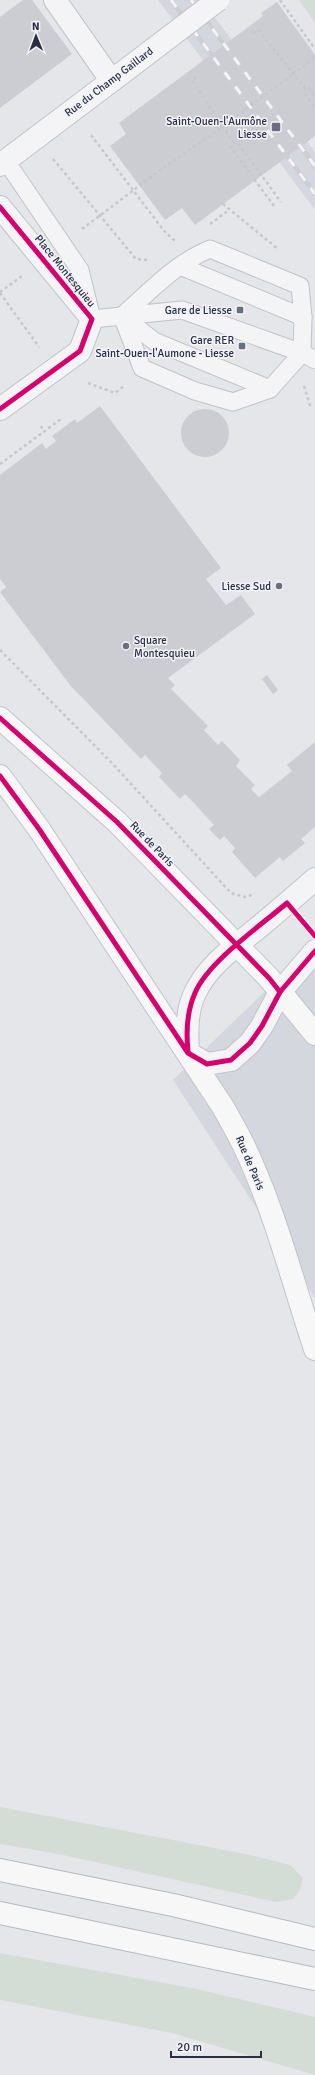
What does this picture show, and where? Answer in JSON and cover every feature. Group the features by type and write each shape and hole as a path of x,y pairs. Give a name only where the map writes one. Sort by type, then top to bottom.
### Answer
{"main road":[{"name":"Rue de Paris","path":"0,718 117,822 280,992 315,1034"},
{"name":"Rue de Paris","path":"0,776 39,829 223,1107 245,1148 278,1234 315,1349"},
{"path":"0,1870 172,1905 315,1939"},
{"path":"0,1913 315,1979"}],"street":[{"path":"55,0 116,76"},
{"name":"Rue du Champ Gaillard","path":"3,163 218,0"},
{"name":"Place Montesquieu","path":"0,207 92,319 80,351 0,409"},
{"path":"315,879 236,945 210,971 195,993 186,1032 188,1053 207,1064 231,1060 250,1043 262,1026 280,992 315,951"}],"lane":[{"name":"Place Montesquieu","path":"3,163 80,270 92,319"},
{"path":"122,316 186,261 210,249 300,286 308,357"},
{"path":"186,261 303,317"},
{"path":"92,319 182,310 308,357"},
{"path":"122,316 154,341 270,389"},
{"path":"122,316 142,368 195,391 233,402 270,389 308,357"}],"path":[{"path":"280,0 315,49"},
{"path":"253,33 258,30 305,88 309,88 315,96"},
{"path":"76,234 315,57"},
{"path":"196,77 192,80 222,127 233,142 238,143 281,202"},
{"path":"305,88 304,92 315,108"},
{"path":"91,135 186,261"},
{"path":"233,142 231,148 274,206"},
{"path":"50,155 136,259 151,261"},
{"path":"223,204 283,253"},
{"path":"25,274 0,293 55,369"},
{"path":"304,386 311,408"},
{"path":"0,464 61,419"},
{"path":"41,426 44,432"},
{"path":"0,650 110,761 230,893 246,897 258,892"}],"shaded area":[{"path":"158,0 202,0 315,152 315,210"},
{"path":"299,0 315,0 315,23"},
{"path":"315,943 315,1298 173,1080"},
{"path":"0,1807 246,1854 290,1865 303,1878 300,1890 293,1899 276,1902 63,1855 0,1844"},
{"path":"0,1953 192,1988 315,2017 315,2075 172,2033 0,2000"}],"building":[{"path":"23,0 32,0 72,54 0,108 0,17"},
{"path":"277,2 315,55 315,136 195,225 182,208 165,220 110,146 126,134 119,123 263,16 261,13"},
{"name":"Square Montesquieu","path":"100,406 221,568 206,579 226,605 241,595 255,614 168,678 175,685 171,689 208,726 204,730 218,745 222,741 240,760 236,766 255,785 251,789 259,797 292,771 287,765 315,742 315,827 301,839 305,843 283,861 280,857 255,878 232,852 235,848 224,836 220,840 209,829 214,825 194,803 185,794 180,799 159,777 162,773 145,755 141,759 70,685 0,592 6,587 0,579 0,475 42,443 46,449 56,441 52,436 75,419 77,423"},
{"path":"200,409 210,409 222,416 229,428 229,438 222,450 210,457 200,457 192,453 185,446 181,438 181,428 185,420 192,413"},
{"path":"267,675 278,690 273,694 262,679"}],"railway":[{"path":"171,0 315,194"},
{"path":"191,0 315,166"}],"cycle path":[{"path":"0,207 92,319 80,351 0,409"},
{"path":"0,718 117,822 269,978 280,992"},
{"path":"0,776 39,829 188,1053 207,1064 231,1060 250,1043 262,1026 280,992 315,951"},
{"path":"188,1051 188,1022 190,1007 195,993 211,969 236,945 287,903 315,936"}],"place":[{"name":"Saint-Ouen-l'Aumône Liesse","path":"276,127"},
{"name":"Gare de Liesse","path":"240,310"},
{"name":"Gare RER Saint-Ouen-l'Aumone - Liesse","path":"242,346"},
{"name":"Liesse Sud","path":"279,586"},
{"name":"Square Montesquieu","path":"126,646"}]}
